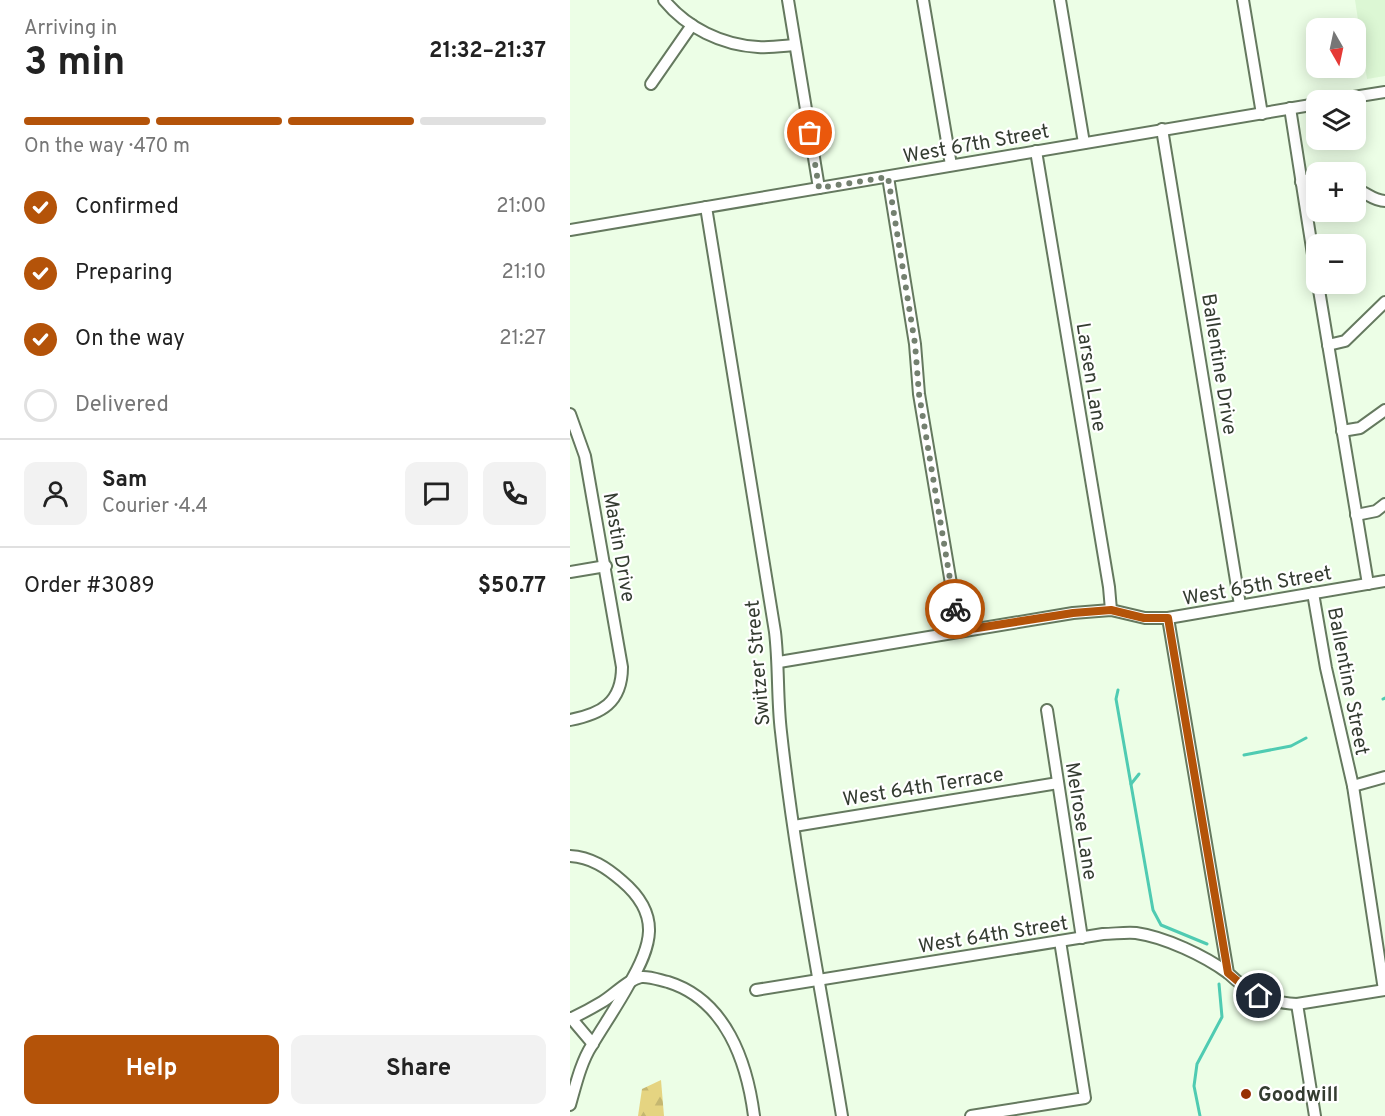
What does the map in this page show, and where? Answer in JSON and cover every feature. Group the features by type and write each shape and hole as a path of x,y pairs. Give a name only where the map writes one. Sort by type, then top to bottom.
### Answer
{"street":[{"path":"664,0 692,25 718,39 739,45 759,47 795,45"},
{"path":"788,0 819,188"},
{"path":"923,0 951,165"},
{"path":"1060,0 1084,142"},
{"path":"1243,0 1262,114"},
{"path":"651,84 692,25"},
{"path":"1366,95 1385,92"},
{"name":"West 67th Street","path":"570,230 1306,106"},
{"path":"1290,108 1309,234"},
{"name":"Ballentine Drive","path":"1162,129 1240,605"},
{"name":"Larsen Lane","path":"1036,151 1111,610"},
{"path":"888,177 915,344 919,394 958,631"},
{"path":"1301,182 1306,180"},
{"path":"1366,193 1377,201 1385,201"},
{"name":"Switzer Street","path":"706,207 779,662 781,730 794,826 842,1116"},
{"path":"1319,294 1368,584"},
{"path":"1328,345 1345,341 1385,303"},
{"path":"1342,431 1360,428 1385,410"},
{"name":"Mastin Drive","path":"570,414 585,456 622,667 619,688 613,700 592,715 570,720"},
{"path":"1356,515 1376,511 1385,504"},
{"path":"570,572 606,566"},
{"name":"West 65th Street","path":"779,662 1073,613 1111,610 1144,618 1168,618 1385,581"},
{"name":"Ballentine Street","path":"1313,593 1326,669 1353,786 1384,990"},
{"path":"1168,618 1228,973 1259,996 1297,1004 1384,990"},
{"name":"Melrose Lane","path":"1047,710 1082,938"},
{"path":"1353,786 1385,777"},
{"name":"West 64th Terrace","path":"794,826 1058,783"},
{"path":"570,856 591,860 605,867 635,892 649,919 650,932 648,946 641,964 584,1061 570,1105"},
{"name":"West 64th Street","path":"756,990 1060,941 1124,933 1150,936 1209,960 1228,973"},
{"path":"971,1116 1085,1098 1060,941"},
{"path":"593,1044 571,1019 603,1002 640,977 656,978 680,986 702,1001 723,1021 744,1066 754,1116"},
{"path":"1297,1004 1315,1116"}],"shaded area":[{"path":"1355,0 1385,0 1385,76 1367,79 1366,18 1358,18"}],"green space":[{"path":"661,1080 664,1116 638,1116 642,1089"}],"waterway":[{"path":"1118,690 1116,699 1153,910 1161,925 1207,944"},
{"path":"1244,755 1291,746 1306,738"},
{"path":"1131,784 1139,774"},
{"path":"1200,1116 1194,1086 1197,1064 1222,1017 1219,984"}],"way so far":[{"path":"810,133 819,188 888,177 915,344 919,394 955,609"}],"place":[{"name":"Goodwill","path":"1246,1094"}],"route":[{"path":"955,609 958,631 1073,613 1111,610 1144,618 1168,618 1228,973 1259,996"}]}
